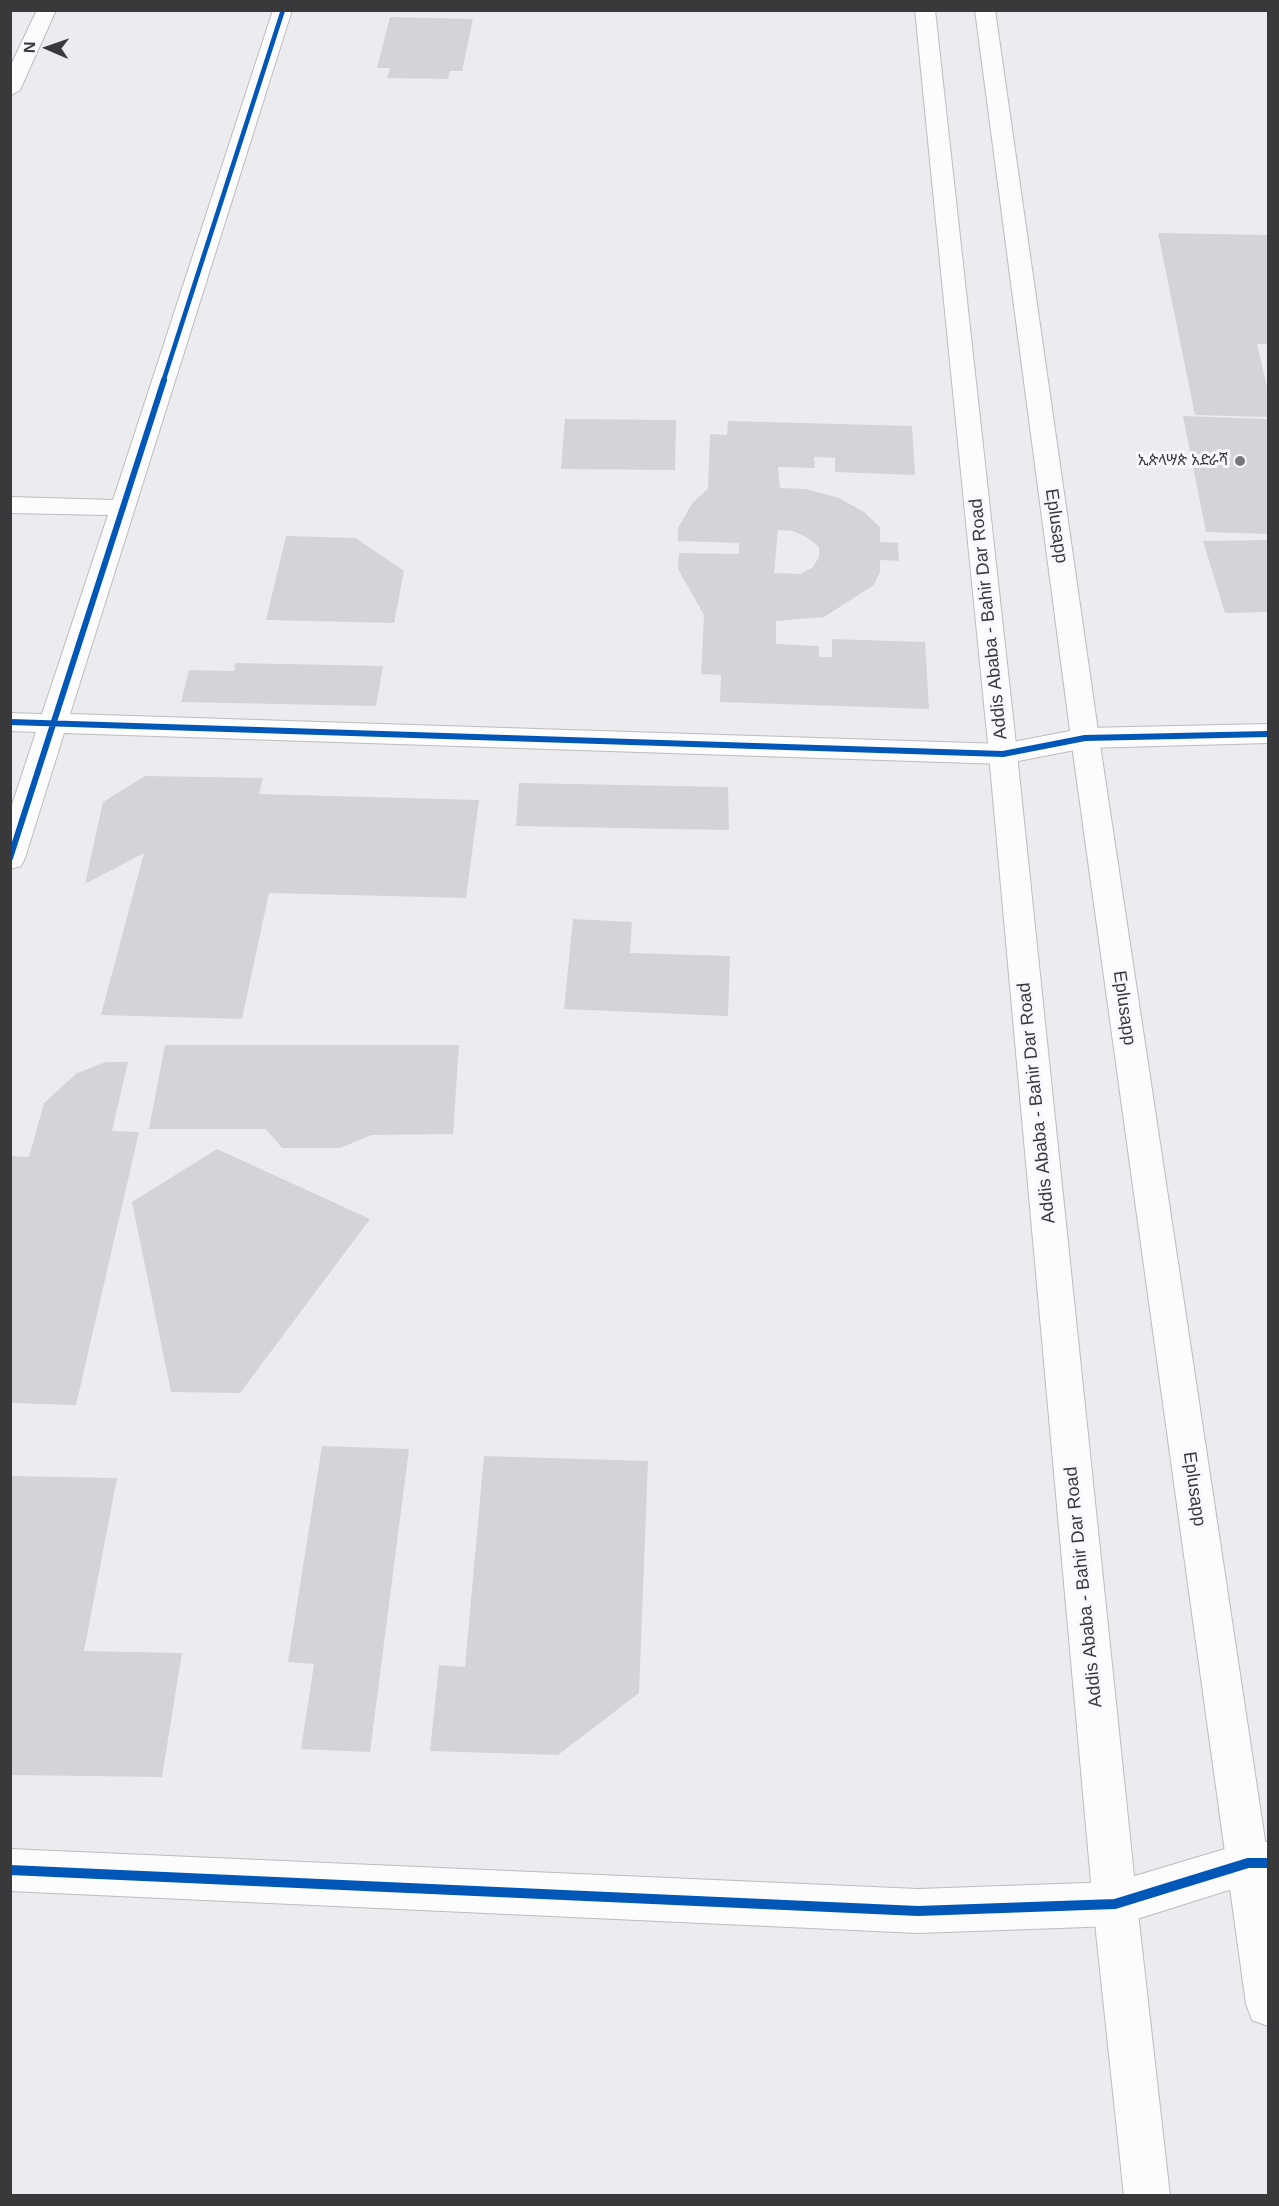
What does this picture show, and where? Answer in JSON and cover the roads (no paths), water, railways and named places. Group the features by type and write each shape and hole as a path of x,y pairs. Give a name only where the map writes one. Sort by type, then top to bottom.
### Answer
{"main road":[{"path":"10,90 47,10"},
{"path":"10,858 283,10"},
{"name":"Addis Ababa - Bahir Dar Road","path":"925,10 1003,754 1115,1904 1147,2196"},
{"name":"Eplusapp","path":"985,10 1085,738 1258,1863 1269,2004"},
{"path":"10,505 123,508"},
{"path":"10,722 1003,754 1085,738 1269,734"},
{"path":"10,1870 918,1911 1115,1904 1258,1863"}],"place":[{"name":"ኢጵላሣጵ አድራሻ","path":"1240,461"}]}
